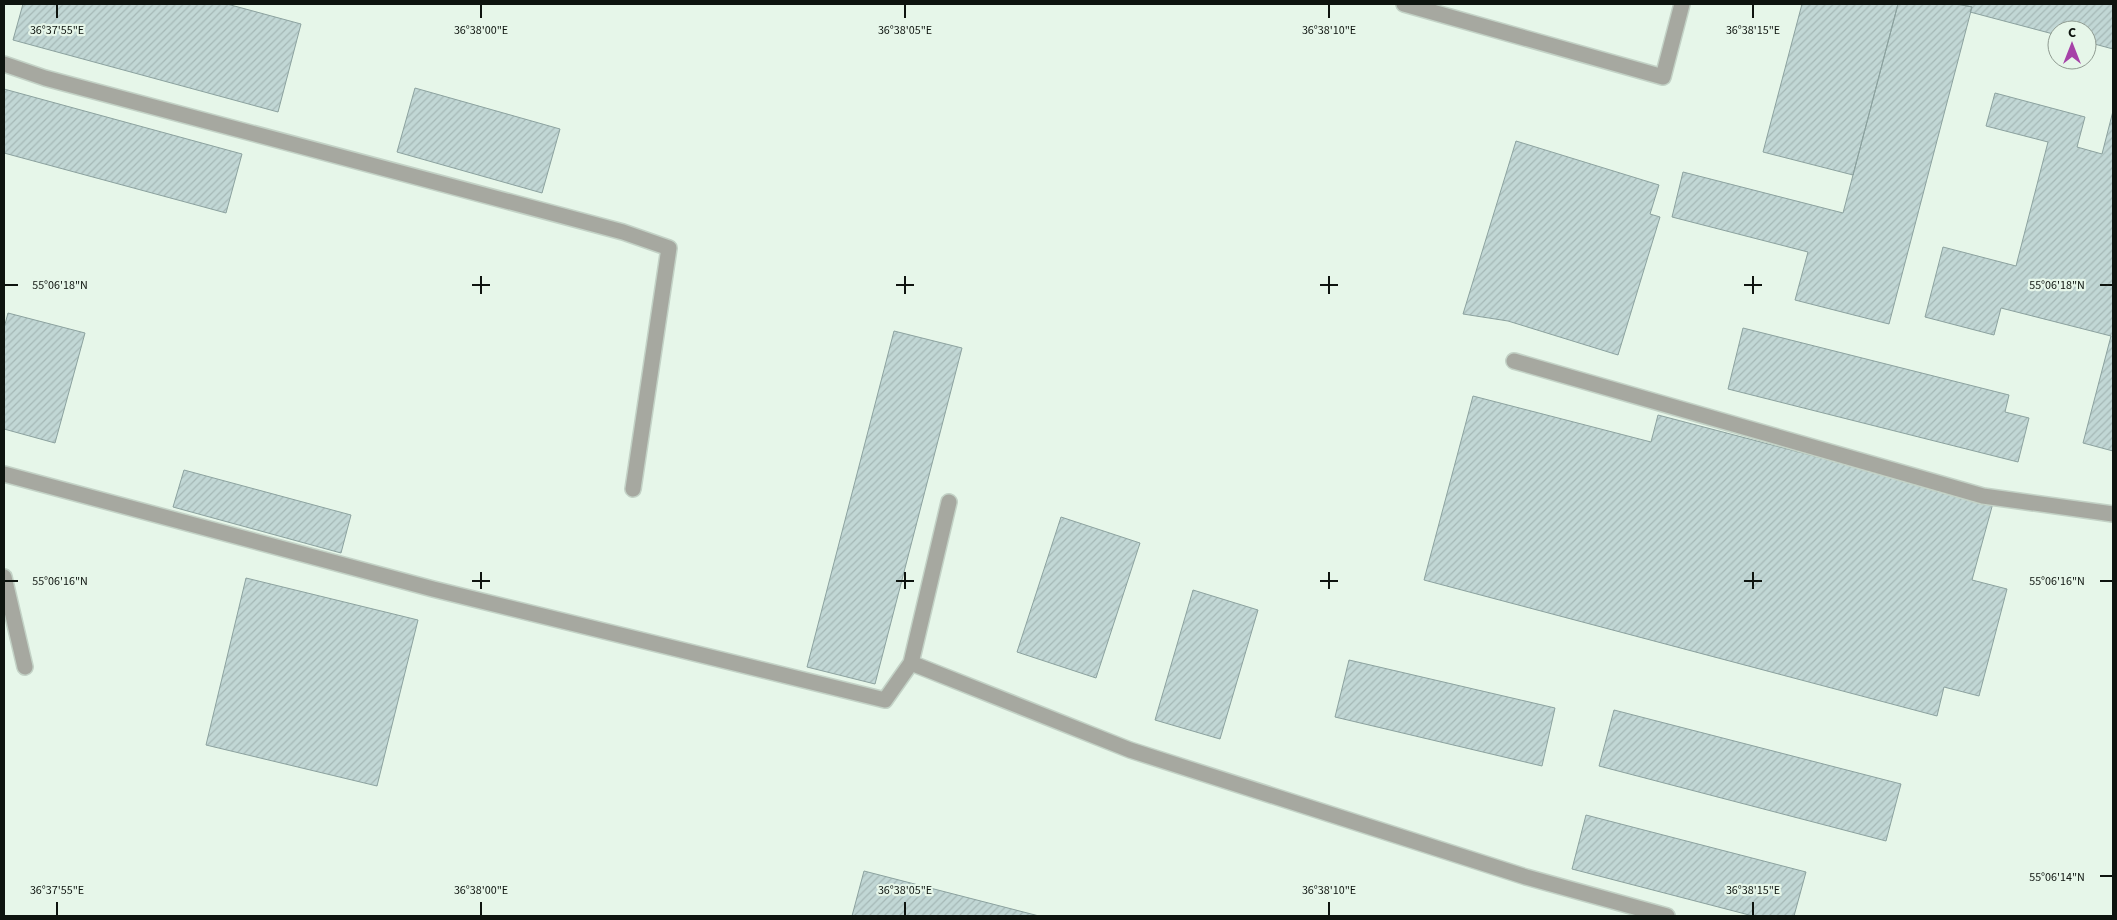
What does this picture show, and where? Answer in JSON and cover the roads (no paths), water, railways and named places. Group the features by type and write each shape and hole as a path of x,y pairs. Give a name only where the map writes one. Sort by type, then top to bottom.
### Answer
{"lane":[{"path":"1404,4 1663,77 1682,4"},
{"path":"4,64 45,78 623,232 669,248 633,489"},
{"path":"1514,362 1983,496 2113,514"},
{"path":"4,474 433,589 885,700 911,663 949,502"},
{"path":"4,577 25,666"},
{"path":"911,663 1130,750 1526,877 1667,916"}]}
